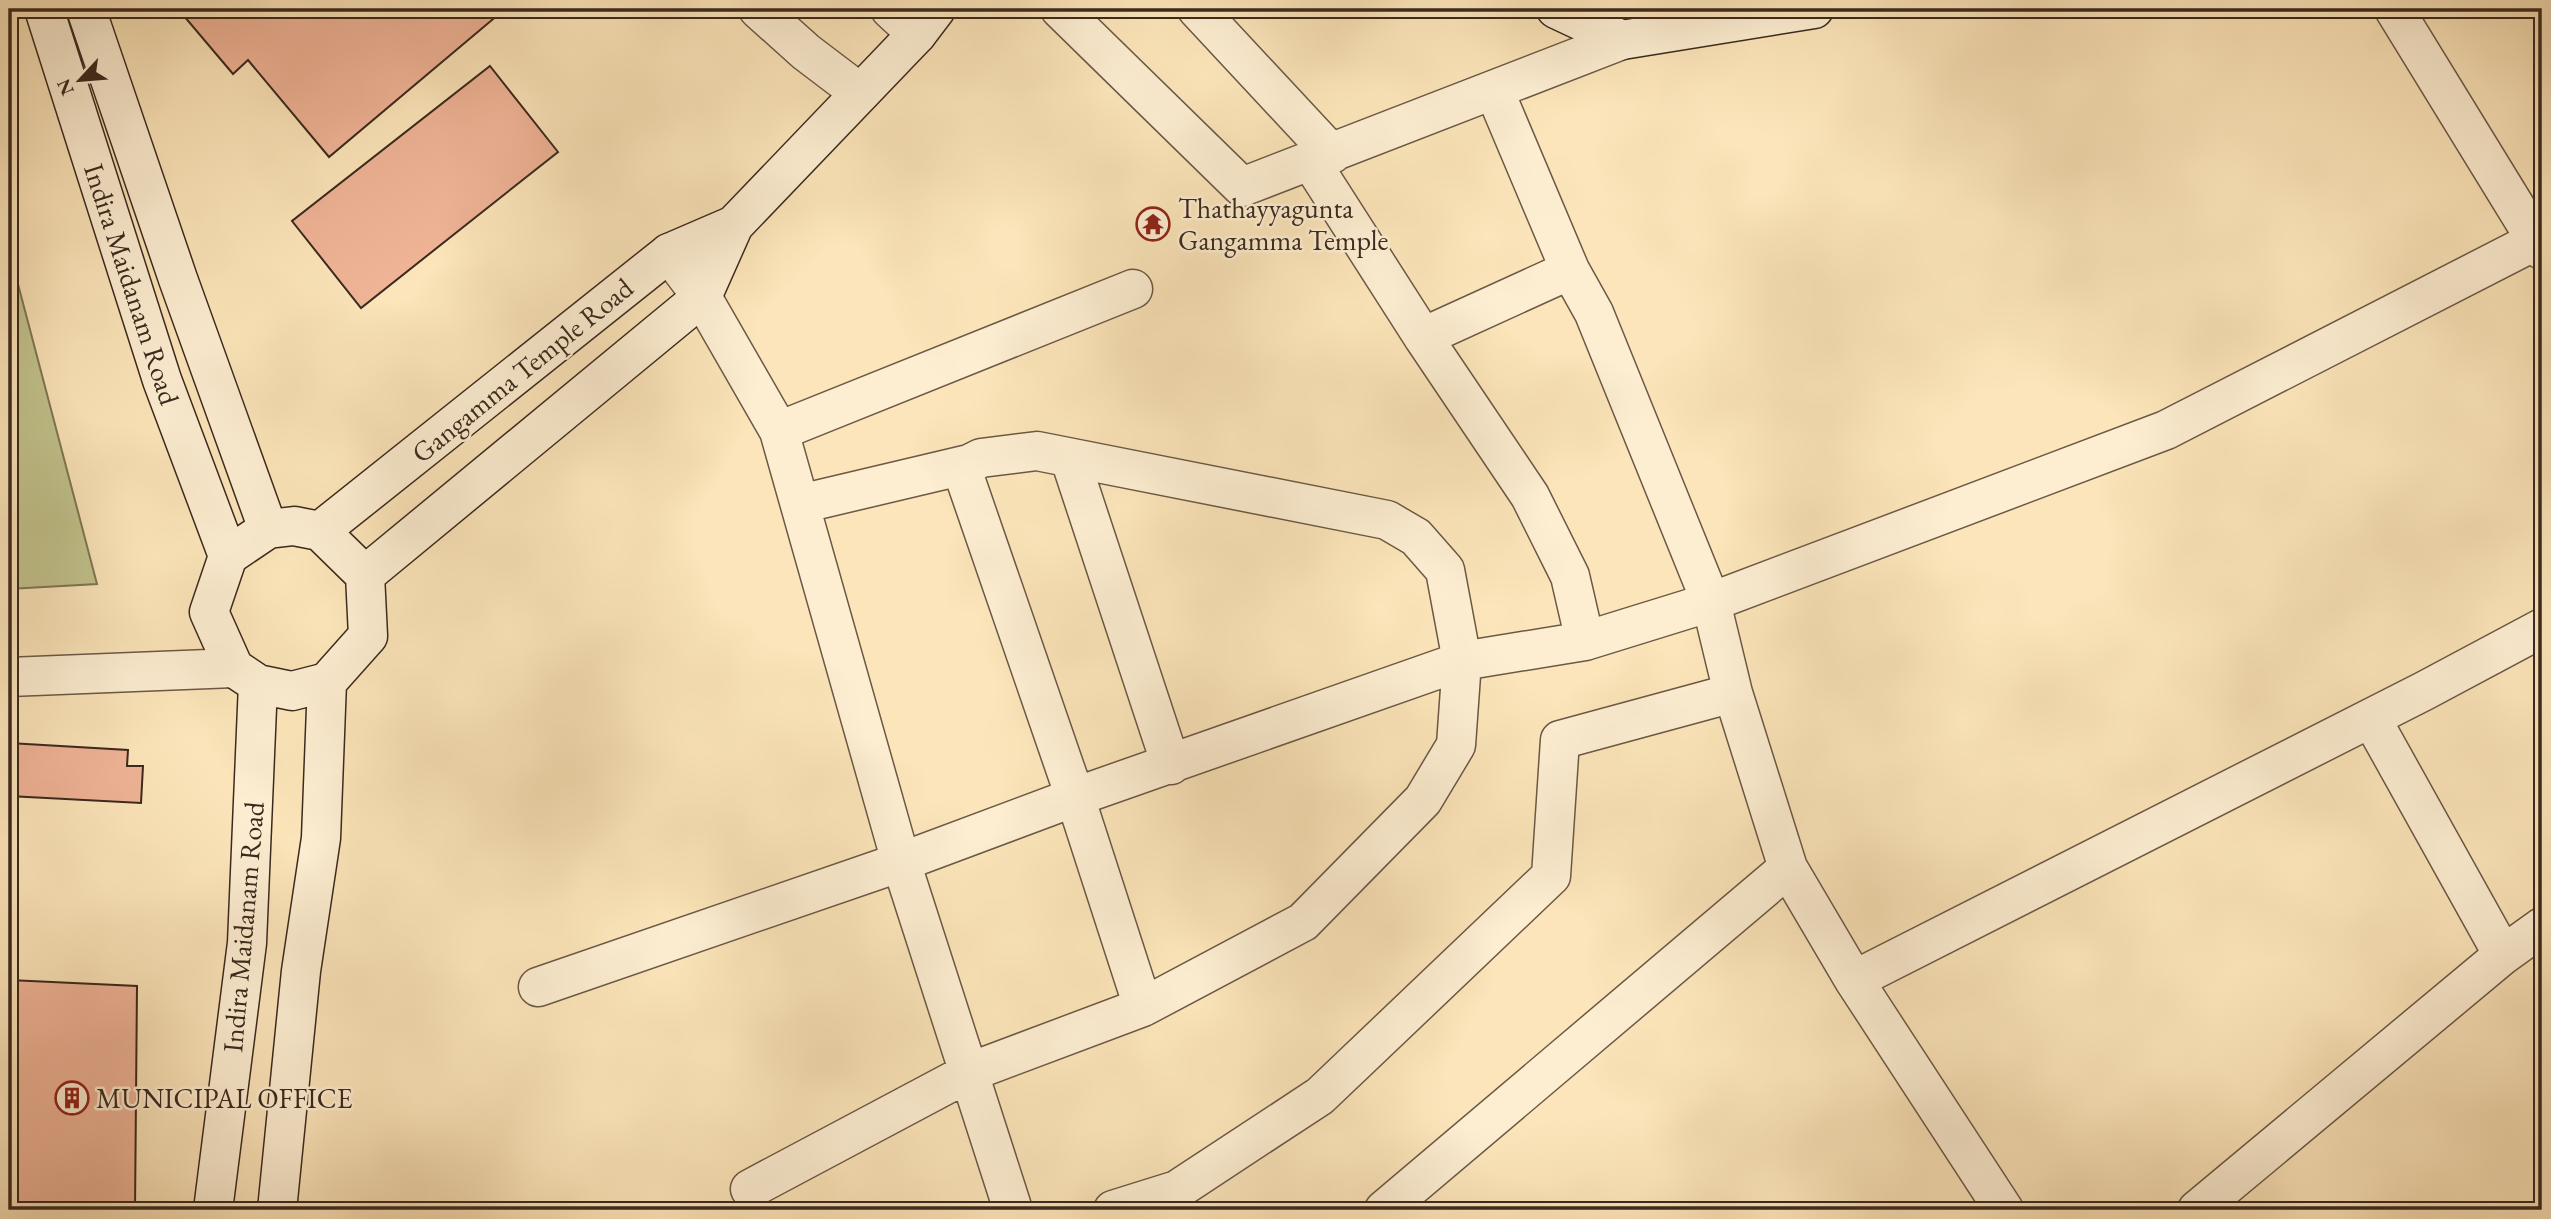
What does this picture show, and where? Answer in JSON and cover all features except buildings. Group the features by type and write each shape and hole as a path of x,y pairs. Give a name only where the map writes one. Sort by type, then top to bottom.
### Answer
{"street":[{"name":"Indira Maidanam Road","path":"44,9 162,380 228,556"},
{"path":"86,9 178,279 268,530"},
{"path":"758,9 806,52 860,93"},
{"path":"1060,9 1242,187 1622,40 1815,9"},
{"path":"1197,9 1322,158 1423,337 1530,496 1570,576 1585,642"},
{"path":"1556,9 1622,40"},
{"path":"538,987 901,862 1075,797 1462,661 1585,642 1711,601 2166,430 2539,246 2394,9"},
{"name":"Gangamma Temple Road","path":"365,575 702,297 734,225 860,93 914,17"},
{"path":"1494,90 1570,270 1594,313 1711,601 1733,693 1788,867 1854,980 2004,1210"},
{"name":"Gangamma Temple Road","path":"320,531 669,253 734,225"},
{"path":"669,253 702,297 779,431 901,862 1013,1210"},
{"path":"1423,337 1570,270"},
{"path":"779,431 1133,289"},
{"path":"750,1189 970,1072 1143,1007 1303,922 1423,800 1456,745 1462,661 1445,570 1416,537 1387,520 1037,451 981,458 970,464 800,504"},
{"path":"1070,458 1171,765"},
{"path":"970,464 965,478 1075,797 1143,1007"},
{"path":"9,677 246,676 292,691 327,682 368,636 365,575 320,531 294,526 268,530 228,556 209,612 246,676"},
{"path":"1854,980 2371,718 2542,628"},
{"name":"Indira Maidanam Road","path":"213,1210 247,943 246,676"},
{"path":"277,1210 301,971 321,838 327,682"},
{"path":"1113,1210 1177,1190 1320,1096 1551,876 1560,740 1733,693"},
{"path":"2371,718 2503,955"},
{"path":"1384,1210 1788,867"},
{"path":"2197,1210 2503,955 2542,927"}],"green space":[{"path":"9,250 97,584 9,589"}],"place":[{"name":"Thathayyagunta Gangamma Temple","path":"1153,224"},
{"name":"MUNICIPAL OFFICE","path":"72,1098"}]}
